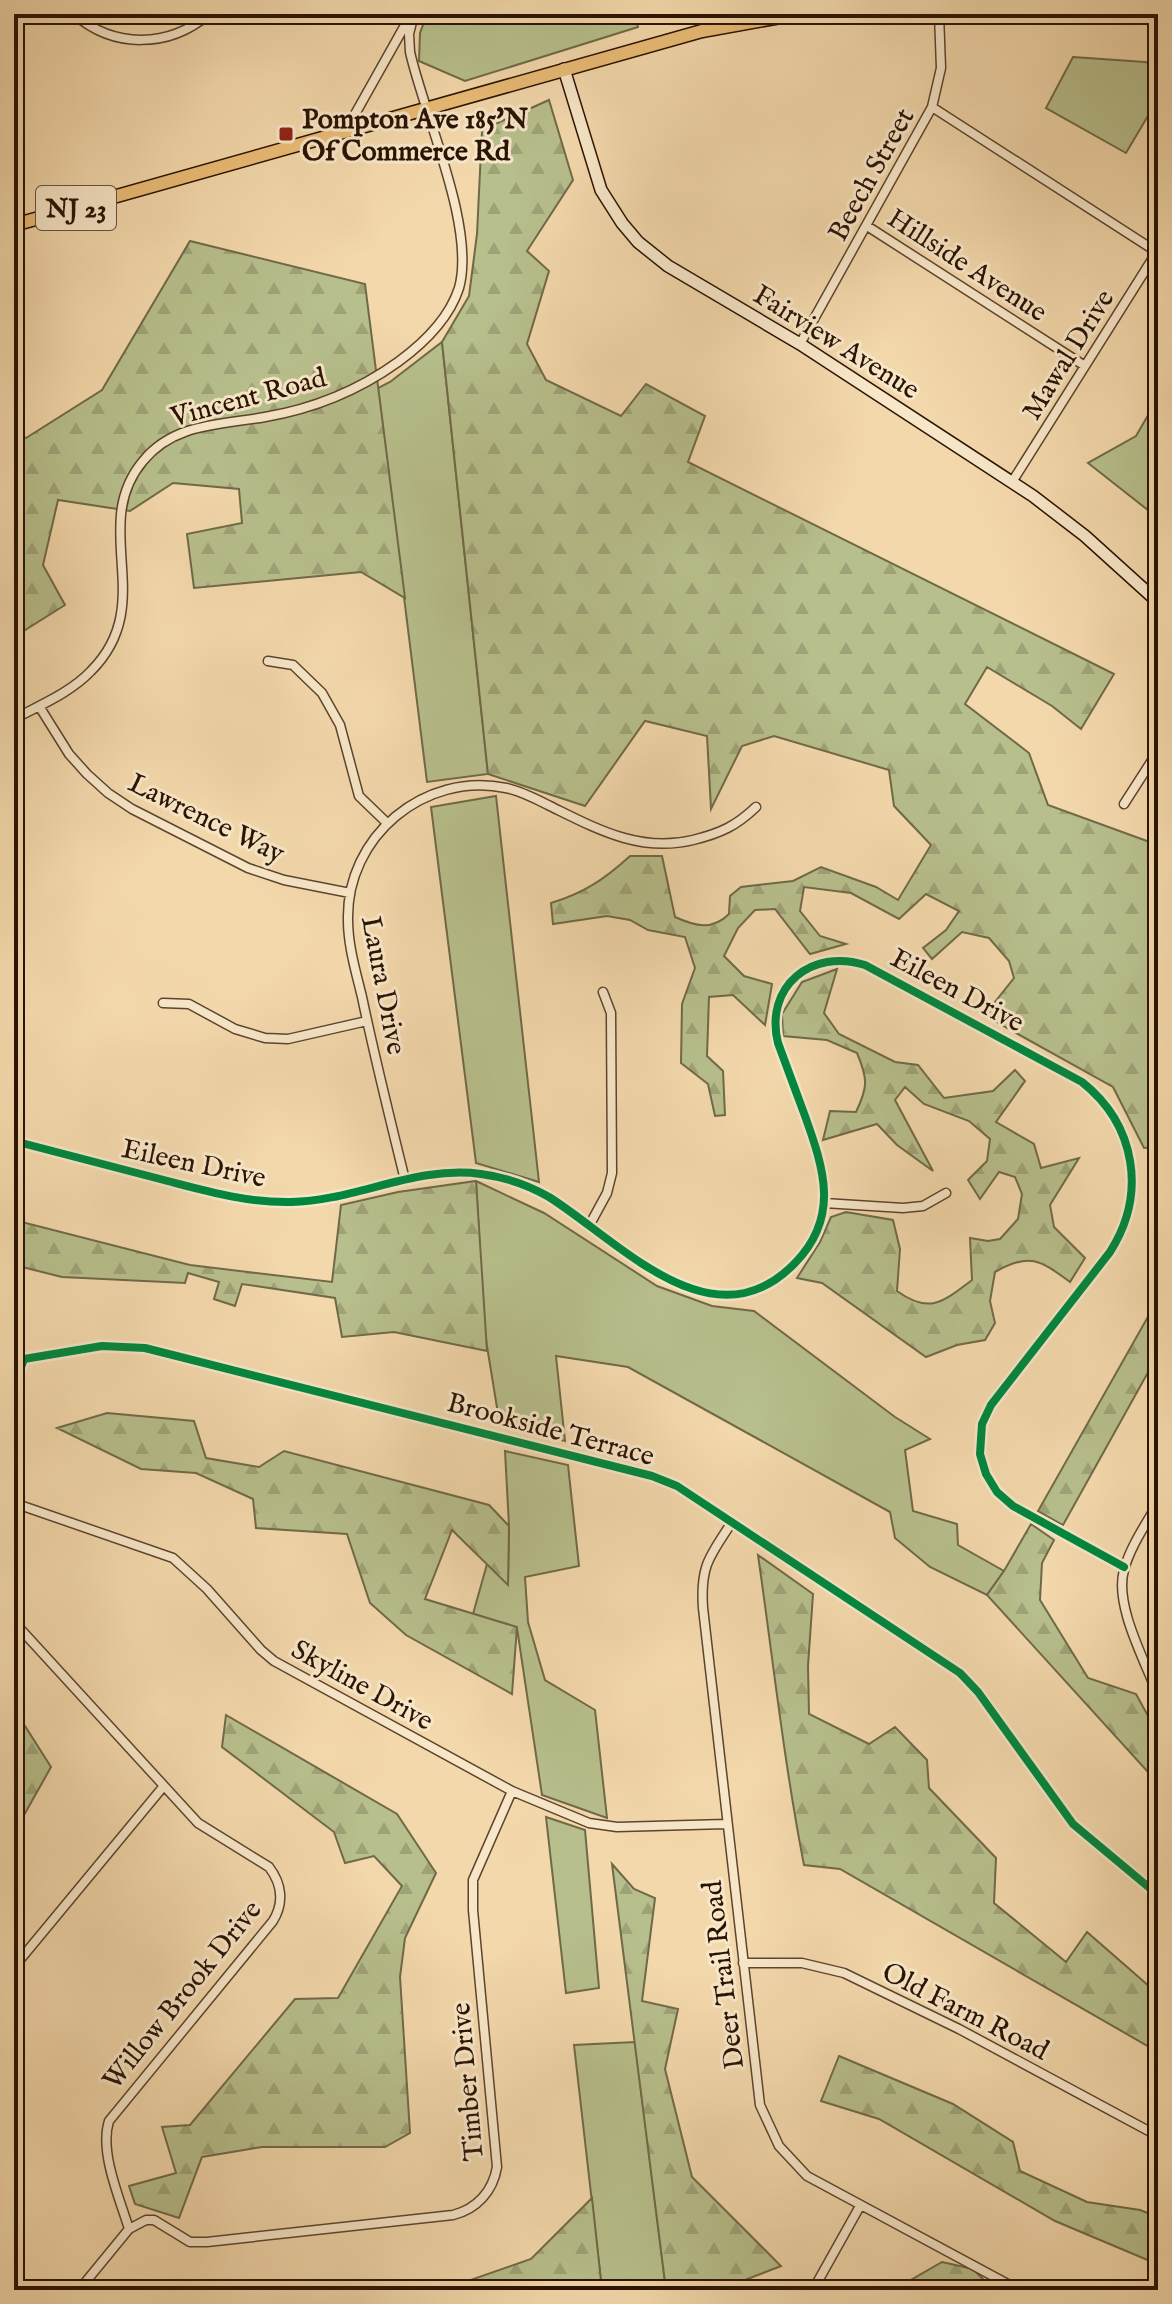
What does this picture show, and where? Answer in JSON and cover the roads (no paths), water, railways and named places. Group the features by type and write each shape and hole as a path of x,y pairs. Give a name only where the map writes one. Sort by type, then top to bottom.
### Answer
{"main road":[{"name":"NJ 23","path":"14,225 702,31 797,14"},
{"name":"Fairview Avenue","path":"564,69 596,177 614,213 630,233 668,266 800,344 1012,482 1085,536 1158,602"}],"street":[{"path":"74,14 101,32 143,40 178,34 209,14"},
{"path":"345,133 394,41 413,14"},
{"name":"Vincent Road","path":"14,719 84,679 101,660 114,638 124,601 121,510 131,478 152,451 190,429 279,414 314,405 348,391 402,359 443,320 459,287 462,245 456,209 410,52 409,34 413,14"},
{"name":"Beech Street","path":"800,344 932,107 941,68 939,14"},
{"path":"932,107 1157,251"},
{"name":"Hillside Avenue","path":"867,226 1085,366"},
{"name":"Mawal Drive","path":"1012,482 1157,251"},
{"path":"268,661 293,665 322,693 340,725 359,796 387,823"},
{"name":"Lawrence Way","path":"39,706 69,754 87,774 132,809 248,868 284,880 350,893"},
{"path":"1124,804 1158,751"},
{"name":"Laura Drive","path":"405,1180 349,934 350,893 362,858 387,823 427,796 466,786 493,786 520,791 607,834 650,844 689,841 737,826 756,807"},
{"name":"Eileen Drive","path":"14,1141 218,1194 253,1200 325,1200 405,1180 455,1172 496,1176 536,1191 675,1284 710,1294 734,1294 769,1283 798,1260 817,1229 824,1203 820,1157 778,1043 775,1024 777,1006 785,988 797,975 813,966 839,960 865,965 1071,1075 1102,1099 1123,1132 1131,1157 1133,1182 1127,1219 1110,1252 991,1405 982,1424 979,1444 986,1474 1004,1500 1124,1567"},
{"path":"589,1226 607,1193 612,1173 611,1013 603,992"},
{"path":"163,1003 189,1004 235,1029 265,1038 288,1039 367,1021"},
{"path":"824,1203 903,1208 923,1206 946,1193"},
{"name":"Brookside Terrace","path":"14,1386 24,1359 102,1346 132,1347 164,1352 652,1476 677,1486 960,1673 978,1692 1073,1824 1158,1895"},
{"name":"Skyline Drive","path":"14,1503 173,1558 198,1580 274,1661 512,1791 589,1823 617,1827 726,1824"},
{"path":"1158,1503 1124,1567 1121,1585 1123,1603 1158,1695"},
{"name":"Deer Trail Road","path":"732,1522 707,1560 701,1587 760,2105 779,2146 797,2167 819,2184 1019,2290"},
{"name":"Willow Brook Drive","path":"14,1622 198,1823 264,1863 276,1878 281,1899 273,1921 109,2121 105,2136 106,2150 129,2229"},
{"path":"14,1967 163,1787"},
{"name":"Timber Drive","path":"129,2229 146,2220 154,2220 190,2242 207,2242 453,2215 469,2209 486,2194 497,2167 473,1910 473,1880 512,1791"},
{"name":"Old Farm Road","path":"743,1963 802,1963 844,1973 959,2029 1158,2136"},
{"path":"813,2290 860,2206"},
{"path":"79,2290 129,2229"}],"place":[{"name":"Pompton Ave 185'N Of Commerce Rd","path":"286,134"}]}
